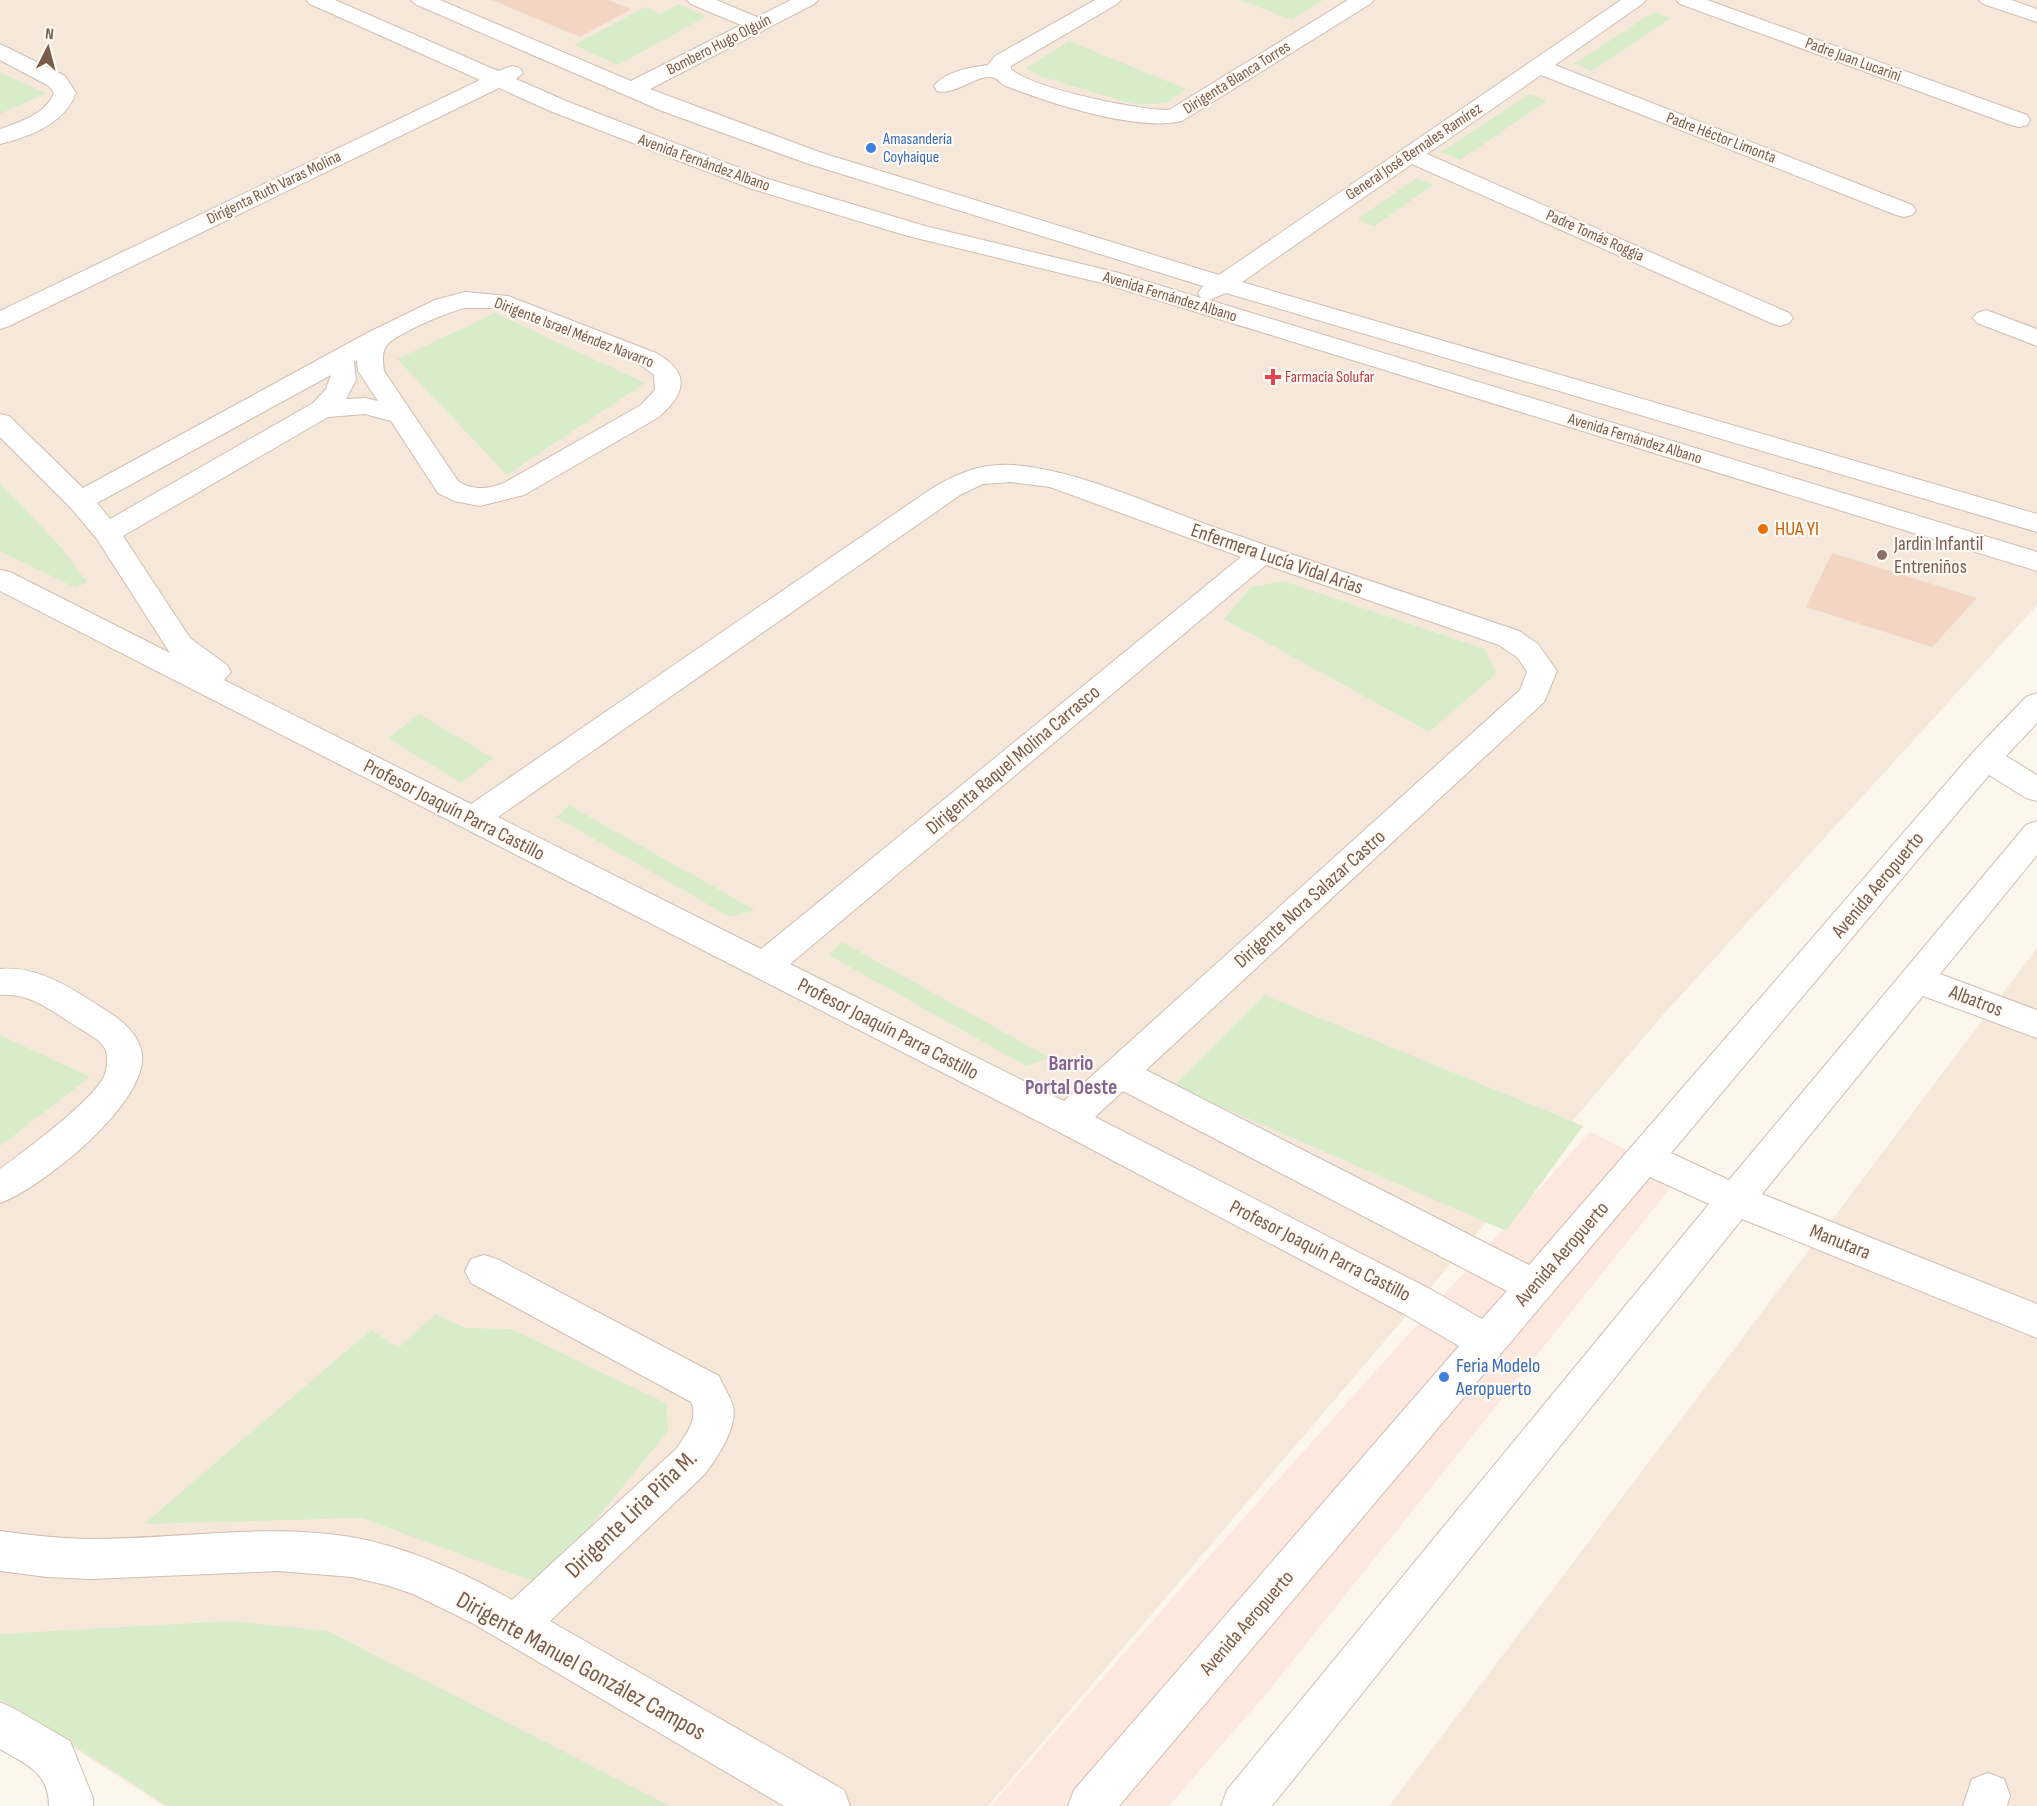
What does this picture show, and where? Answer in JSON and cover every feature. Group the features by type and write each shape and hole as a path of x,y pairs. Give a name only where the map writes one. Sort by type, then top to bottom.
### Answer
{"street":[{"name":"Avenida Fernández Albano","path":"317,0 631,136 792,194 917,231 1100,276 2037,561"},
{"name":"Avenida Fernández Albano","path":"422,0 631,90 804,154 1221,284 2037,523"},
{"path":"698,0 758,25"},
{"name":"Bombero Hugo Olguín","path":"631,90 807,0"},
{"path":"945,86 975,73 1000,71 999,65 1003,61 1110,0"},
{"name":"Dirigenta Blanca Torres","path":"1000,71 1015,82 1137,116 1149,118 1174,116 1363,0"},
{"name":"General José Bernales Ramírez","path":"1194,305 1221,284 1635,0"},
{"name":"Padre Juan Lucarini","path":"1687,0 2019,120"},
{"path":"1990,0 2037,16"},
{"path":"0,51 57,81 65,93 59,107 51,114 0,137"},
{"name":"Dirigenta Ruth Varas Molina","path":"0,321 548,54"},
{"name":"Padre Héctor Limonta","path":"1538,66 1904,210"},
{"name":"Padre Tomás Roggia","path":"1410,155 1780,318"},
{"name":"Dirigente Israel Méndez Navarro","path":"80,501 378,337 444,305 477,299 499,301 647,358 665,370 669,383 666,396 650,411 514,489 495,496 465,495 448,486 371,371 369,354 378,337"},
{"path":"1986,318 2037,338"},
{"path":"107,533 322,409 341,390 345,379 344,368 339,358"},
{"path":"322,409 365,406 400,415"},
{"name":"Profesor Joaquín Parra Castillo","path":"0,423 80,501 107,533 180,645 285,724"},
{"name":"Enfermera Lucía Vidal Arias","path":"472,819 941,495 966,480 998,473 1026,474 1056,480 1262,555 1509,638 1528,651 1542,672"},
{"name":"Dirigenta Raquel Molina Carrasco","path":"764,966 1262,555"},
{"name":"Profesor Joaquín Parra Castillo","path":"0,579 1068,1120 1418,1302 1487,1342"},
{"name":"Dirigente Nora Salazar Castro","path":"1068,1120 1533,695 1542,672"},
{"name":"Avenida Aeropuerto","path":"1090,1806 1986,758 2037,704"},
{"path":"1986,758 2037,790"},
{"path":"1243,1806 2037,832"},
{"name":"Albatros","path":"1916,979 2037,1024"},
{"path":"0,982 14,980 39,987 56,996 114,1035 122,1044 124,1064 121,1080 106,1101 60,1143 0,1188"},
{"path":"1119,1072 1534,1286"},
{"name":"Manutara","path":"1646,1158 1736,1200 2037,1321"},
{"name":"Dirigente Liria Piña M.","path":"484,1271 705,1389 714,1408 708,1438 691,1461 517,1624"},
{"name":"Dirigente Manuel González Campos","path":"0,1551 53,1558 115,1558 268,1551 311,1552 392,1567 517,1624 611,1682 828,1806"},
{"path":"0,1724 54,1756 71,1798 71,1806"}],"shaded area":[{"path":"0,0 2037,0 2037,605 1662,1016 988,1806 164,1806 0,1700"},
{"path":"2037,948 2037,1806 1389,1806"},
{"name":"Feria Modelo Aeropuerto","path":"1590,1132 1679,1177 1271,1688 1169,1806 991,1806 1190,1578"}],"green space":[{"path":"1240,0 1323,0 1292,20"},
{"path":"678,4 707,16 618,65 574,45 645,7 660,14"},
{"path":"1654,12 1671,18 1592,71 1574,64"},
{"path":"1069,41 1186,89 1166,103 1136,105 1039,76 1026,68"},
{"path":"0,72 46,93 0,114"},
{"path":"1530,94 1547,101 1460,160 1441,152"},
{"path":"1417,178 1433,185 1374,226 1357,219"},
{"path":"495,313 645,383 507,475 397,359"},
{"path":"0,483 59,545 87,582 76,588 0,551"},
{"path":"1283,581 1485,649 1496,674 1429,732 1224,619 1251,587"},
{"path":"419,714 493,758 461,783 388,738"},
{"path":"570,806 755,910 730,917 556,817"},
{"path":"842,942 1050,1058 1026,1066 829,955"},
{"path":"1264,995 1583,1126 1506,1231 1174,1086"},
{"path":"0,1035 90,1077 0,1146"},
{"path":"436,1314 466,1328 511,1329 666,1403 668,1431 543,1585 362,1518 144,1524 371,1330 398,1348"},
{"path":"231,1621 328,1631 670,1806 168,1806 0,1699 0,1634"}],"building":[{"path":"492,0 608,0 631,9 580,37"},
{"path":"1832,553 1977,598 1932,647 1806,607"}],"place":[{"name":"Amasandería Coyhaique","path":"871,148"},
{"name":"Farmacia Solufar","path":"1273,377"},
{"name":"HUA YI","path":"1763,529"},
{"name":"Jardin Infantil Entreniños","path":"1882,555"},
{"name":"Feria Modelo Aeropuerto","path":"1444,1377"}],"district":[{"name":"Barrio Portal Oeste","path":"1071,1075"}]}
